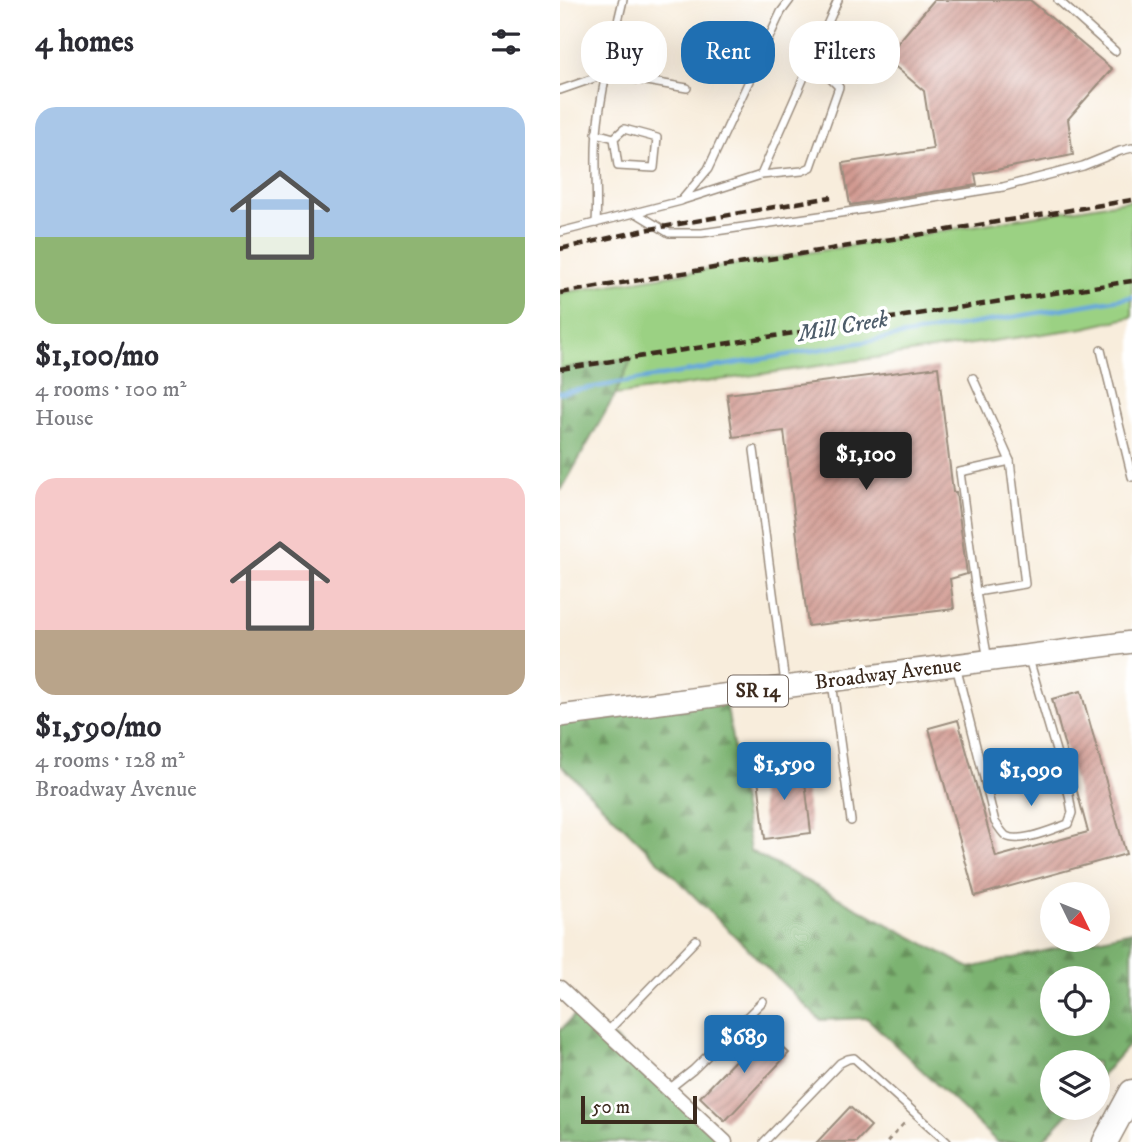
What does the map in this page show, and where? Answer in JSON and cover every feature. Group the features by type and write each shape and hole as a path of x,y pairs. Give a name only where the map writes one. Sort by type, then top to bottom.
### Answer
{"highway":[{"path":"1105,1142 1132,1092"}],"main road":[{"name":"Broadway Avenue","path":"560,716 1132,642"}],"street":[{"path":"560,988 725,1142"}],"lane":[{"path":"618,21 623,0"},
{"path":"681,201 708,169 781,12 790,0"},
{"path":"829,21 838,0"},
{"path":"1058,0 1115,51"},
{"path":"560,90 581,83"},
{"path":"596,223 596,133 604,84"},
{"path":"660,84 687,89"},
{"path":"761,174 801,84"},
{"path":"560,232 681,201 761,174 802,171 811,167 839,87 837,84"},
{"path":"624,130 657,138 654,168 618,166 614,138 624,130"},
{"path":"596,133 614,138"},
{"path":"636,213 669,233 702,233 1003,187 1083,166 1132,148"},
{"path":"1101,350 1132,478"},
{"path":"973,378 1010,461 1025,584 976,592"},
{"path":"754,450 785,687"},
{"path":"988,661 960,472 1010,461"},
{"path":"956,665 995,822 1003,834 1009,838 1020,839 1068,824 1072,813 1028,656"},
{"path":"832,681 851,821"},
{"path":"607,1033 696,940"},
{"path":"668,1089 693,1070 762,1001"},
{"path":"764,1142 840,1063 854,1058 947,1142"}],"path":[{"path":"887,1142 914,1112"}],"green space":[{"path":"1132,200 1132,317 1084,328 615,395 631,358 560,369 560,293"},
{"path":"632,358 615,395 560,489 560,369"},
{"path":"725,695 750,851 970,968 1040,952 1110,952 1110,936 1132,931 1132,1041 1110,1066 1110,1050 1040,1050 1040,1120 1062,1120 1041,1142 997,1142 867,1018 820,1020 560,764 560,716"},
{"path":"581,1008 725,1142 560,1142 560,1031"}],"building":[{"path":"934,0 1030,0 1112,69 1068,119 1073,155 975,174 977,185 850,205 843,163 933,149 924,91 900,71 900,40"},
{"path":"938,367 953,492 956,492 967,574 950,579 954,609 808,626 784,431 733,437 727,394"},
{"path":"1081,691 1126,854 975,896 929,728 958,720 996,857 1088,832 1052,699"},
{"path":"803,765 811,833 765,839 757,770"},
{"path":"764,1030 789,1053 725,1121 700,1097"},
{"path":"850,1107 871,1126 856,1142 817,1142"}],"waterway":[{"name":"Mill Creek","path":"560,393 1132,297"}],"railway":[{"path":"560,249 645,230 831,197"},
{"path":"560,293 1132,200"},
{"path":"560,369 1132,281"}]}
